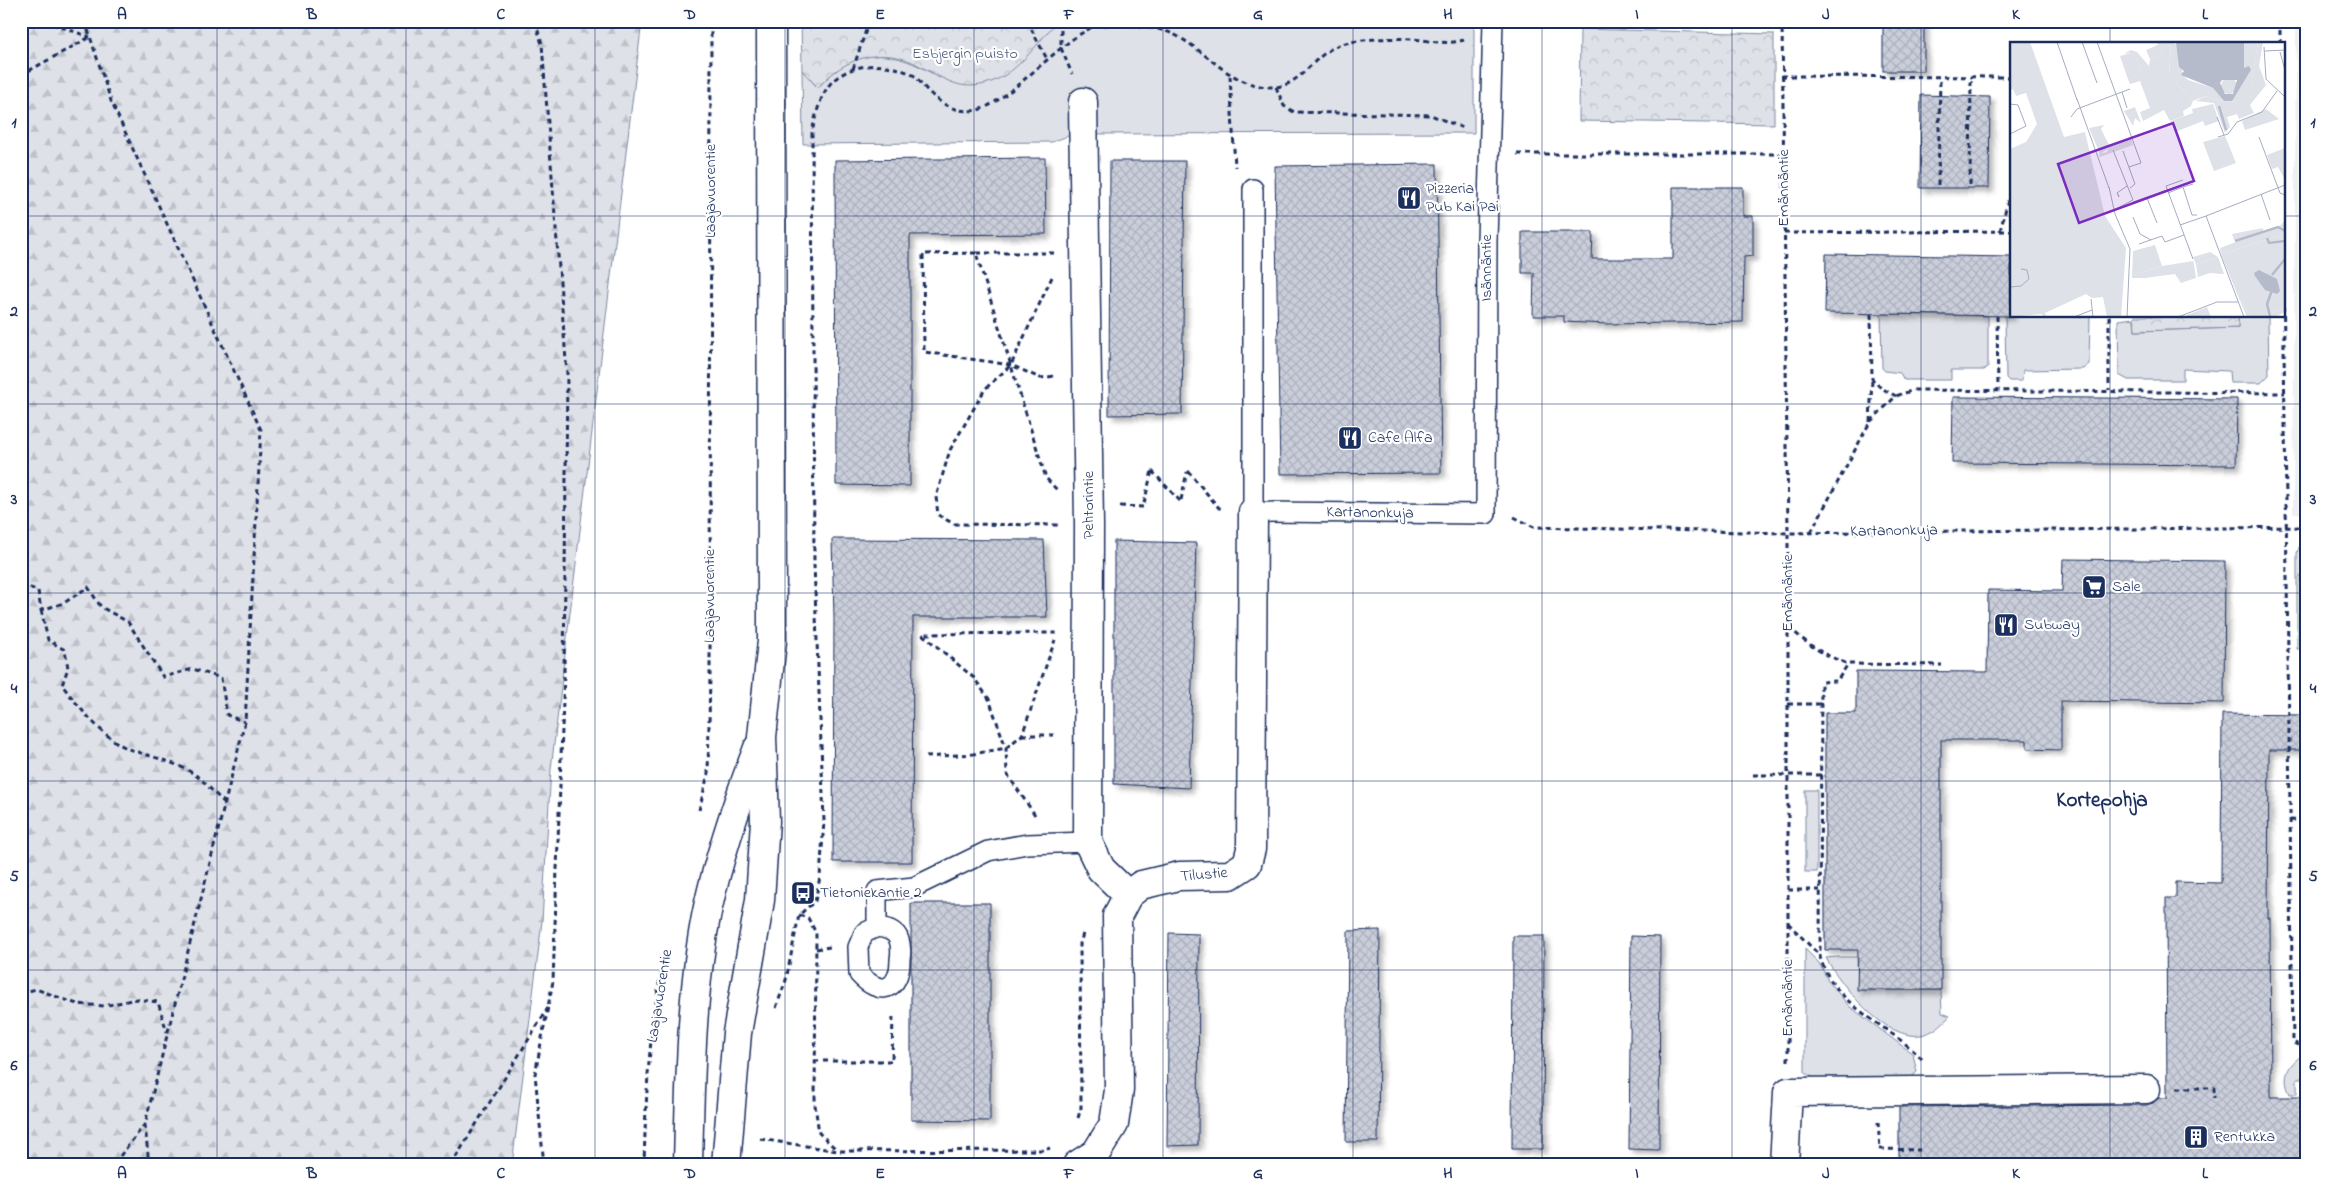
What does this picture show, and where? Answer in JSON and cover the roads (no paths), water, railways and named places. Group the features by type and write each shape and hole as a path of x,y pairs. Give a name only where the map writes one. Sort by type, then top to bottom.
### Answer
{"street":[{"path":"726,1165 736,1043 760,900 765,821 762,737 772,641 771,21"},
{"name":"Pehtorintie","path":"1083,102 1075,252 1088,373 1088,842 1101,869 1128,895"},
{"name":"Tilustie","path":"1128,895 1141,885 1179,876 1230,875 1247,864 1251,849 1253,512"},
{"path":"688,1165 697,986 708,909 731,819 762,737"},
{"path":"1094,1161 1114,1124 1119,1090 1117,916 1128,895"},
{"path":"1784,1165 1788,1092 2146,1089"}],"lane":[{"name":"Isännäntie","path":"1487,509 1489,147 1492,25"},
{"path":"1252,189 1253,512"},
{"name":"Kartanonkuja","path":"1253,512 1487,509"},
{"path":"877,927 877,891 914,887 988,851 1027,844 1088,842"},
{"path":"877,927 890,929 900,939 900,974 893,984 882,988 870,986 859,974 858,947 864,933 877,927"}],"place":[{"name":"Pizzeria Pub Kai Pai","path":"1409,198"},
{"name":"Cafe Alfa","path":"1350,438"},
{"name":"Sale","path":"2094,587"},
{"name":"Subway","path":"2006,625"},
{"name":"Tietoniekantie 2","path":"803,893"},
{"name":"Rentukka","path":"2196,1137"}],"district":[{"name":"Kortepohja","path":"2102,801"}],"park label":[{"name":"Esbjergin puisto","path":"965,54"}]}
